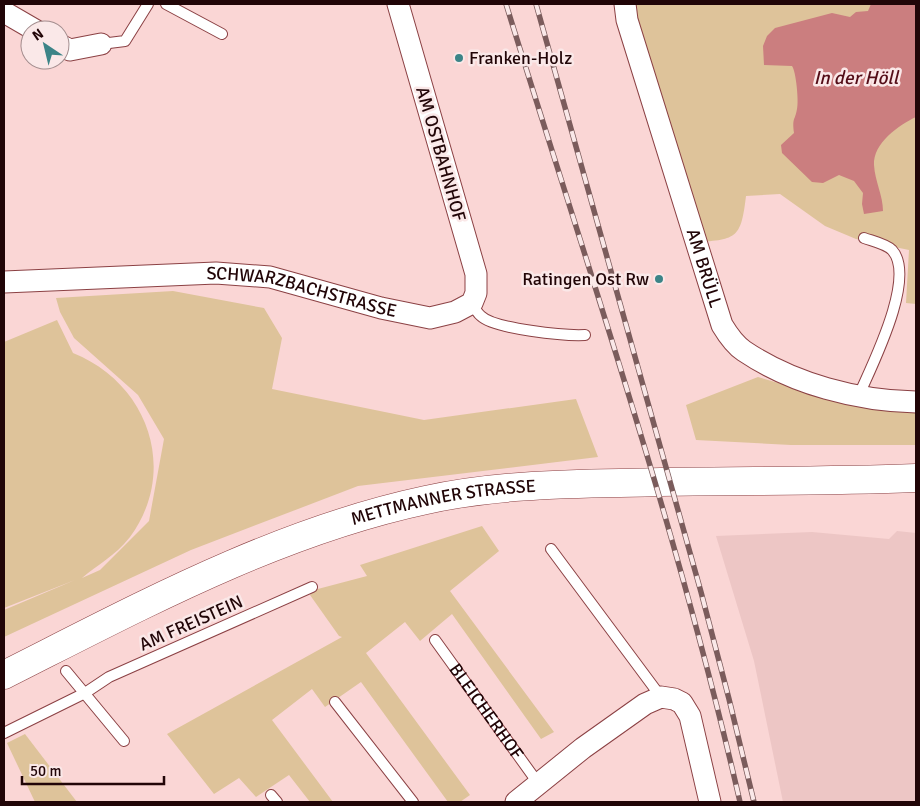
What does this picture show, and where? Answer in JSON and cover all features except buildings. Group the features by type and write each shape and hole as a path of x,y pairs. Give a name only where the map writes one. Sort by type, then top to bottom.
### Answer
{"main road":[{"name":"METTMANNER STRASSE","path":"4,675 204,578 281,545 373,513 427,500 467,493 558,484 916,478"}],"street":[{"name":"AM OSTBAHNHOF","path":"398,4 449,188 476,274 476,293 472,303"},
{"name":"AM BRÜLL","path":"624,4 722,325 731,339 743,351 804,381 893,402 916,402"},
{"path":"4,12 20,21"},
{"path":"70,50 101,44"},
{"name":"SCHWARZBACHSTRASSE","path":"4,282 216,273 270,277 381,308 430,318 455,312 472,303"},
{"path":"516,802 538,783 625,718 653,699 661,697 674,699 682,703 690,716 710,802"}],"lane":[{"path":"101,44 125,41 148,4"},
{"path":"166,4 222,34"},
{"path":"859,395 883,339 898,293 901,275 897,257 890,248 864,238"},
{"path":"472,303 480,316 495,324 569,336 585,335"},
{"path":"551,550 661,697"},
{"name":"AM FREISTEIN","path":"4,734 85,693 109,677 312,587"},
{"name":"BLEICHERHOF","path":"435,640 538,783"},
{"path":"66,671 124,741"},
{"path":"335,702 413,802"}],"shaded area":[{"path":"625,4 916,4 916,304 906,303 909,250 856,239 825,226 780,194 746,196 742,220 735,234 721,240 696,242"},
{"path":"173,291 264,308 282,338 272,389 424,420 576,399 598,457 358,486 191,550 4,637 4,610 75,580 4,608 4,342 57,320 73,353 99,367 120,385 137,407 148,431 153,457 152,484 145,511 124,544 82,578 100,570 149,521 164,439 138,395 74,338 60,312 56,298"},
{"path":"758,377 854,405 916,411 916,445 791,445 696,440 686,405"},
{"path":"482,526 499,551 450,591 554,732 541,739 452,614 420,641 405,622 366,653 470,795 460,802 448,802 361,682 325,707 312,689 272,720 333,802 310,802 289,775 256,797 239,778 214,794 167,734 342,637 339,636 310,595 314,590 367,576 360,565"},
{"path":"897,531 916,533 916,802 783,802 754,661 716,536 812,532 889,539"},
{"path":"25,734 77,802 35,802 7,743"}],"water":[{"name":"In der Höll","path":"871,4 916,4 916,117 895,130 882,142 878,149 874,165 883,211 864,214 862,204 863,193 854,181 839,175 823,183 812,182 782,153 781,145 794,133 794,122 798,105 796,80 792,66 764,65 763,46 767,36 775,28 832,13 850,17 856,12 868,11"}],"railway":[{"path":"506,4 600,301 660,500 716,701 740,802"},
{"path":"536,4 701,592 754,802"}],"place":[{"name":"Franken-Holz","path":"459,58"},
{"name":"Ratingen Ost Rw","path":"659,279"}]}
